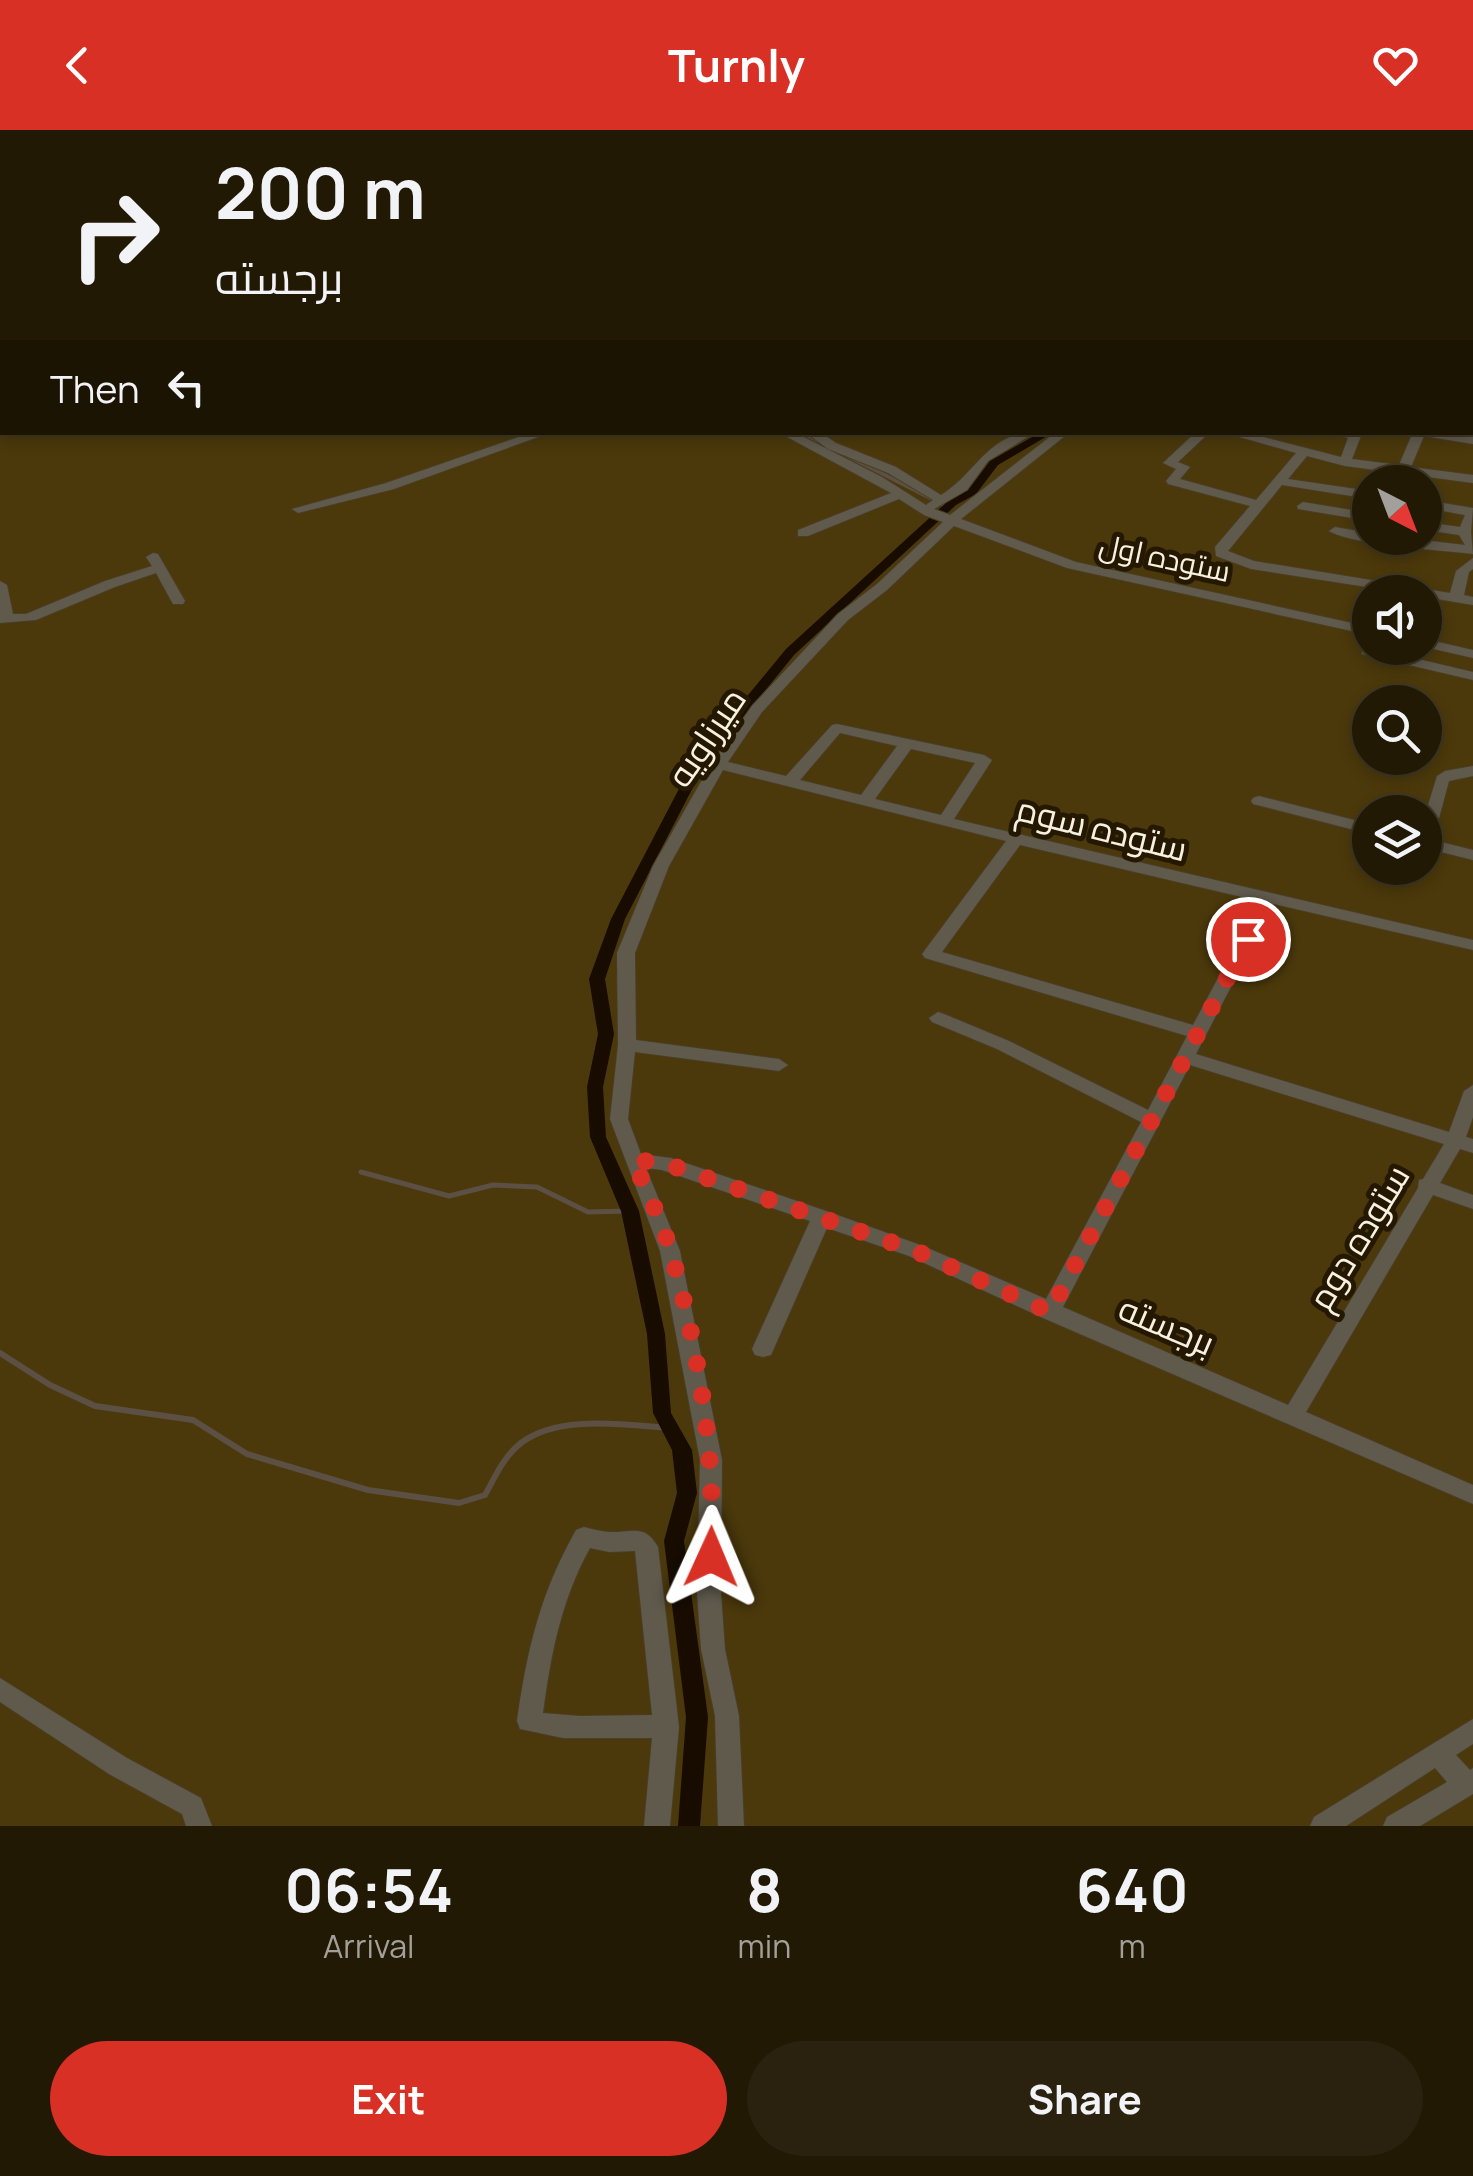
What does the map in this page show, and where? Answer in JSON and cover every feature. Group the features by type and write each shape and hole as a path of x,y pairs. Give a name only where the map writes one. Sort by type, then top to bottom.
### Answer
{"street":[{"path":"298,509 390,486 537,435"},
{"path":"790,435 878,480 898,495 940,510"},
{"path":"816,435 832,446 892,470 940,510"},
{"path":"940,510 963,488 984,458 1025,435"},
{"name":"میرزاویه","path":"731,1826 726,1716 712,1649 711,1460 670,1251 619,1119 628,1045 626,954 661,866 757,709 940,510 1059,435"},
{"path":"1201,435 1169,463 1184,467 1172,481 1257,504"},
{"path":"1238,435 1303,454 1367,465"},
{"path":"1345,462 1355,436 1350,435"},
{"path":"1405,465 1420,435"},
{"path":"1440,435 1473,440"},
{"path":"1303,454 1257,504 1221,553 1251,565 1352,581"},
{"path":"1442,476 1473,480"},
{"path":"1279,480 1352,493"},
{"path":"803,532 898,495"},
{"path":"1303,506 1352,515"},
{"path":"1442,507 1473,512 1464,532"},
{"name":"ستوده اول","path":"940,510 1072,565 1352,627"},
{"path":"1442,529 1464,532"},
{"path":"1335,532 1352,534"},
{"path":"1464,532 1473,548"},
{"path":"1442,545 1473,548"},
{"path":"1456,598 1462,571 1473,562"},
{"path":"0,585 4,618 25,619 156,563 178,601"},
{"path":"1442,596 1473,601"},
{"path":"1442,647 1473,654"},
{"path":"1426,665 1473,676"},
{"path":"789,783 836,728 984,760 945,821"},
{"path":"864,802 907,744"},
{"name":"ستوده سوم","path":"720,764 1016,839 1473,945"},
{"path":"1438,795 1442,779 1473,771"},
{"path":"1259,801 1352,824"},
{"path":"1016,839 931,954 1198,1033"},
{"path":"1442,847 1473,855"},
{"path":"1050,1312 1269,898"},
{"path":"938,1018 1002,1044 1152,1120"},
{"path":"628,1045 779,1065"},
{"path":"1185,1057 1464,1143"},
{"name":"ستوده دوم","path":"1294,1414 1426,1184 1464,1143 1473,1092"},
{"name":"برجسته","path":"633,1160 664,1163 916,1251 1473,1495"},
{"path":"1426,1184 1473,1202"},
{"path":"763,1350 822,1217"},
{"path":"657,1826 666,1727 646,1547 638,1539 609,1542 584,1536 560,1577 543,1625 529,1721 565,1730 634,1724 666,1727"},
{"path":"0,1689 72,1740 154,1789 192,1806 199,1826"},
{"path":"1323,1826 1473,1730"},
{"path":"1396,1826 1470,1782 1438,1754"}],"shaded area":[{"path":"0,435 1473,435 1473,1826 0,1826"}],"waterway":[{"path":"806,435 948,507"},
{"path":"689,1826 697,1717 674,1541 687,1493 682,1450 662,1413 656,1334 630,1211 598,1137 595,1087 606,1034 597,979 618,919 698,765 790,652 952,503 972,492 994,463 1044,435"},
{"path":"361,1172 449,1196 493,1185 537,1187 588,1212 630,1211"},
{"path":"0,1353 50,1385 95,1406 193,1420 247,1454 368,1490 459,1503 485,1495 510,1454 536,1434 593,1424 670,1428"}],"route":[{"path":"711,1557 711,1460 689,1336 670,1251 633,1160 664,1163 916,1251 1050,1312 1248,939"}]}
